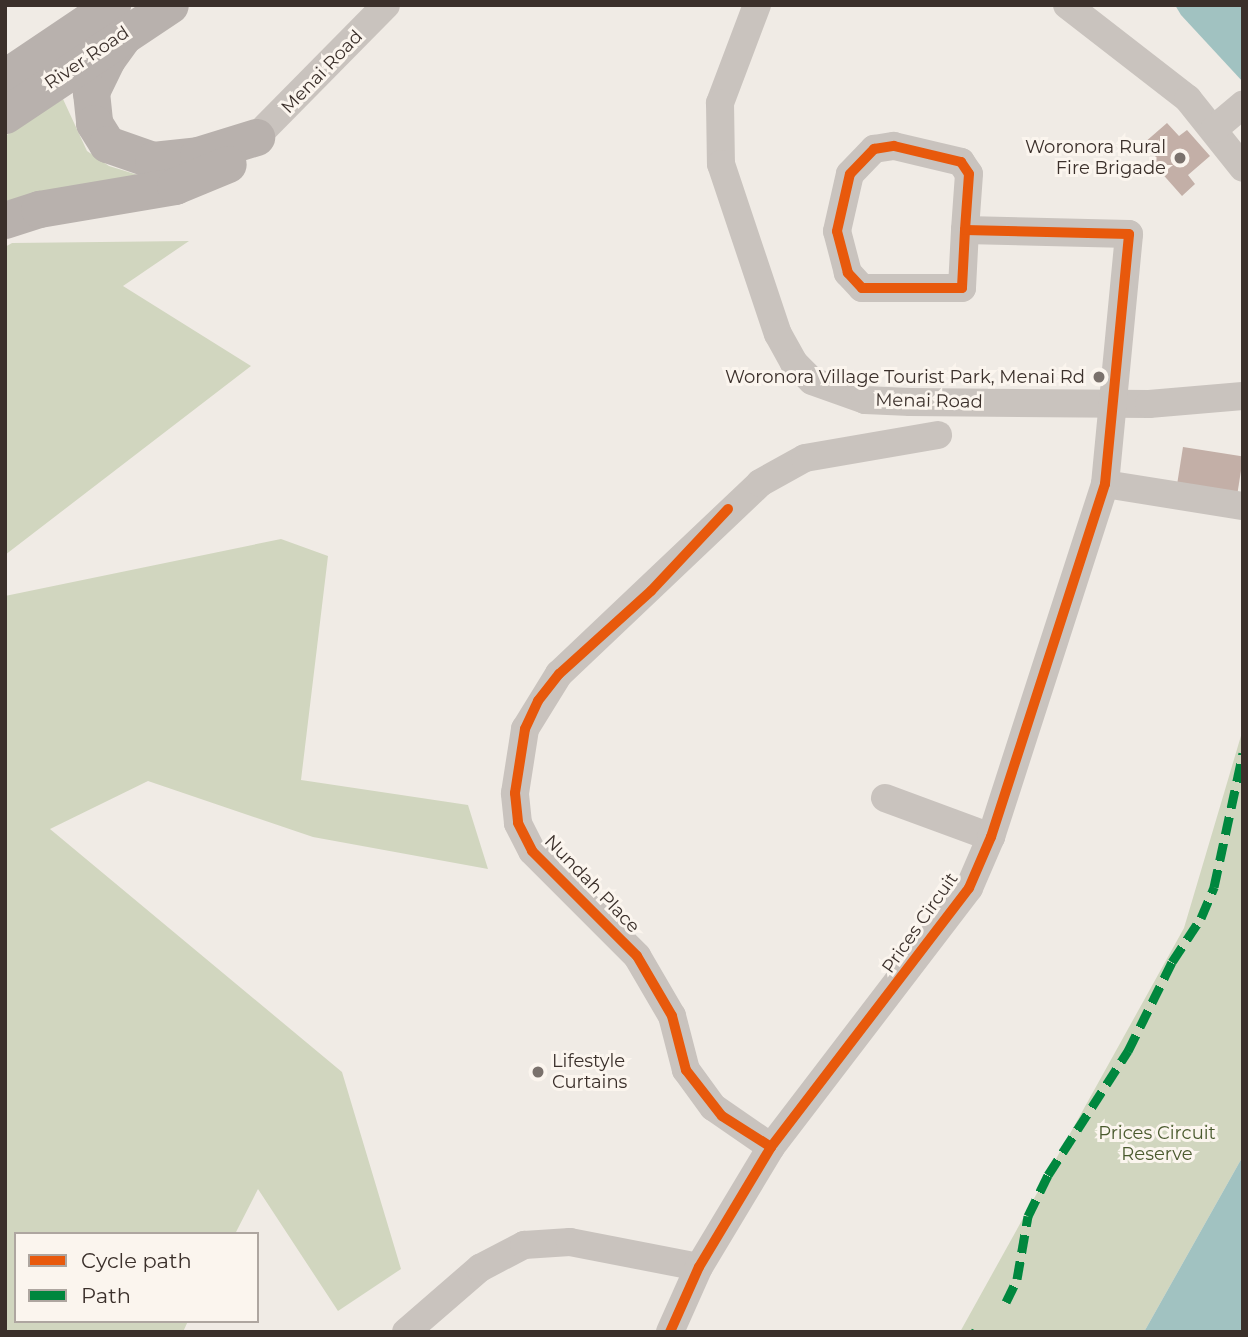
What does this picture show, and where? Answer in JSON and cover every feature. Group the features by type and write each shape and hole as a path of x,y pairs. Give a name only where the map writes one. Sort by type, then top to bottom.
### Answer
{"main road":[{"name":"River Road","path":"5,77 120,18 170,5"},
{"name":"River Road","path":"5,115 120,18"},
{"path":"120,18 107,59 91,92 94,123 107,144 153,160 198,155 256,137"},
{"path":"5,220 38,209 175,186 238,158 256,137"}],"street":[{"name":"Menai Road","path":"256,137 386,5"},
{"name":"Menai Road","path":"757,5 720,103 721,163 778,334 794,363 819,385 865,400 1116,403 1243,396"},
{"path":"1066,5 1188,99 1243,168"},
{"path":"1214,129 1243,105"},
{"path":"894,146 961,162 969,174 965,230 962,288 862,288 848,273 836,231 850,174 874,149 894,146"},
{"name":"Prices Circuit","path":"670,1332 699,1267 771,1147 969,888 991,837 1105,484 1116,403 1129,234 965,230"},
{"name":"Nundah Place","path":"771,1147 722,1116 686,1070 672,1016 637,956 532,850 517,823 515,793 525,729 538,701 559,674 651,591 727,509 760,483 806,458 938,435"},
{"path":"1105,484 1243,506"},
{"path":"885,797 991,837"},
{"path":"406,1332 480,1268 524,1245 570,1242 699,1267"}],"green space":[{"path":"63,99 87,151 109,166 138,175 5,205 5,136"},
{"path":"189,241 123,286 251,366 5,555 5,247 12,243"},
{"path":"281,539 328,556 301,780 468,805 488,869 313,837 148,781 50,829 342,1072 401,1269 338,1311 258,1189 236,1232 14,1232 14,1323 187,1323 183,1332 5,1332 5,596"},
{"name":"Prices Circuit Reserve","path":"1243,729 1243,1156 1144,1332 960,1332 1184,928"}],"water":[{"path":"1175,5 1243,5 1243,82 1181,15"},
{"path":"1243,1156 1243,1332 1144,1332"}],"building":[{"path":"1167,123 1179,136 1187,130 1210,156 1188,175 1195,184 1182,196 1151,161 1156,156 1144,143"},
{"path":"1183,447 1243,457 1237,493 1177,484"}],"marked path":[{"path":"1006,1302 1017,1279 1028,1216 1048,1175 1128,1051 1172,962 1201,918 1214,887 1243,753"}],"cycle path":[{"path":"670,1332 699,1267 771,1147 969,888 991,837 1105,484 1129,234 965,230 962,288 862,288 848,273 837,231 850,174 874,149 894,146 961,162 969,174 965,230"},
{"path":"728,509 651,591 559,674 538,701 525,729 515,793 518,823 532,851 637,956 672,1016 686,1070 722,1116 771,1147"}],"place":[{"name":"Woronora Rural Fire Brigade","path":"1180,158"},
{"name":"Woronora Village Tourist Park, Menai Rd","path":"1099,377"},
{"name":"Lifestyle Curtains","path":"538,1072"}]}
